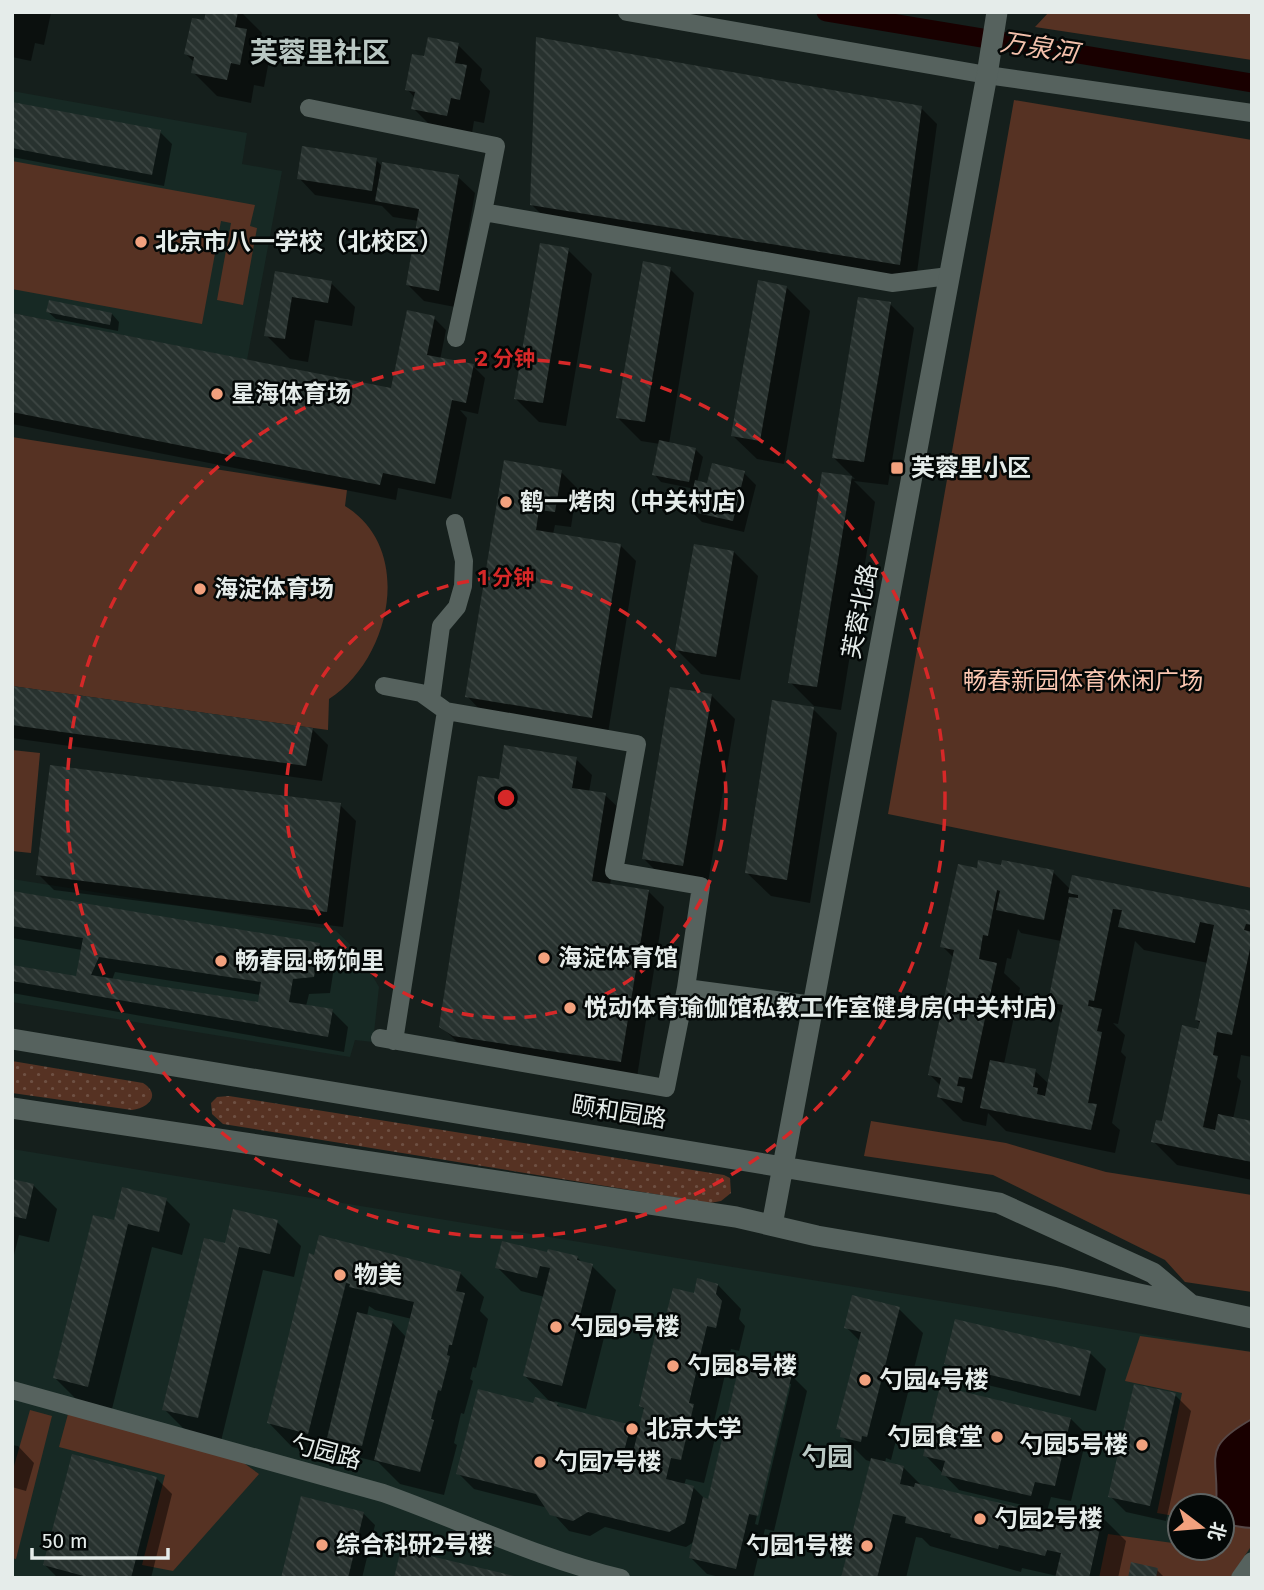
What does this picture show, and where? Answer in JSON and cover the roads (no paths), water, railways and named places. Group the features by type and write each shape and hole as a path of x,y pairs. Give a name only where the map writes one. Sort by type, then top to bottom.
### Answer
{"street":[{"path":"627,12 1252,113"},
{"name":"芙蓉北路","path":"772,1225 997,12"},
{"path":"309,108 496,146 456,338"},
{"path":"483,212 892,283 949,276"},
{"path":"431,700 441,626 457,607 463,586 464,561 455,523"},
{"path":"384,686 421,693 446,711 637,744 614,871 701,886 686,988 666,1088 387,1040 446,711"},
{"path":"686,988 813,1005"},
{"name":"颐和园路","path":"12,1040 999,1203 1153,1273 1191,1306"},
{"name":"颐和园路","path":"12,1108 736,1217 817,1236 1059,1277 1252,1318"},
{"name":"勺园路","path":"12,1390 383,1493 577,1568 621,1578"},
{"path":"1240,1578 1252,1560"}],"waterway":[{"name":"万泉河","path":"826,12 1252,83"}],"place":[{"name":"北京市八一学校（北校区）","path":"141,242"},
{"name":"星海体育场","path":"217,394"},
{"name":"芙蓉里小区","path":"897,468"},
{"name":"鹤一烤肉（中关村店）","path":"506,502"},
{"name":"海淀体育场","path":"200,589"},
{"name":"海淀体育馆","path":"544,958"},
{"name":"畅春园·畅饷里","path":"221,961"},
{"name":"悦动体育瑜伽馆私教工作室健身房(中关村店)","path":"570,1008"},
{"name":"物美","path":"340,1275"},
{"name":"勺园9号楼","path":"556,1327"},
{"name":"勺园8号楼","path":"673,1366"},
{"name":"勺园4号楼","path":"865,1380"},
{"name":"北京大学","path":"632,1429"},
{"name":"勺园食堂","path":"997,1437"},
{"name":"勺园5号楼","path":"1142,1445"},
{"name":"勺园7号楼","path":"540,1462"},
{"name":"勺园2号楼","path":"980,1519"},
{"name":"综合科研2号楼","path":"322,1545"},
{"name":"勺园1号楼","path":"867,1546"}],"district":[{"name":"芙蓉里社区","path":"320,52"},
{"name":"勺园","path":"827,1457"}],"park label":[{"name":"畅春新园体育休闲广场","path":"1083,681"}]}
